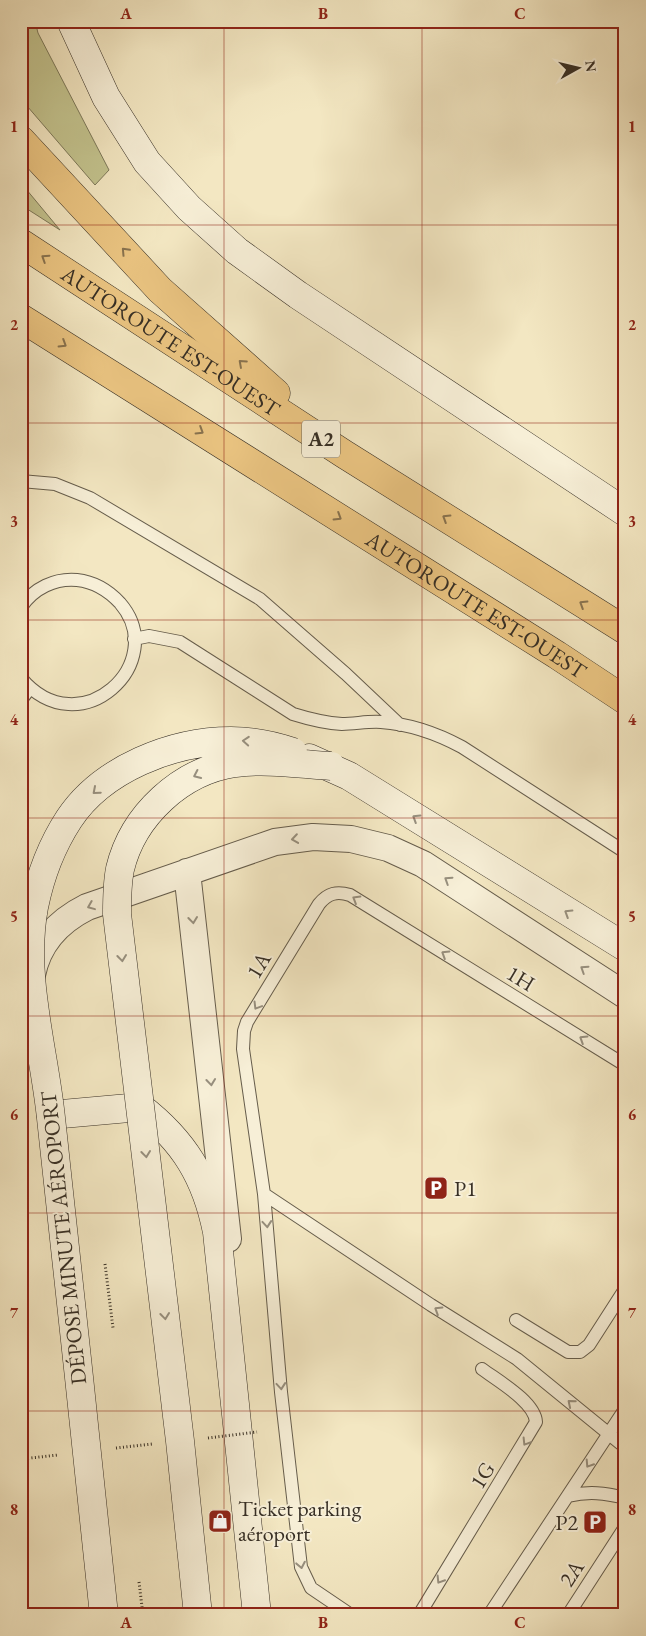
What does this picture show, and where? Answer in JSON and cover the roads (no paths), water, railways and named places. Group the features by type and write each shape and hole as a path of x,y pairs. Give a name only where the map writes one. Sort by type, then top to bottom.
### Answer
{"highway":[{"path":"21,140 160,290 344,454"},
{"name":"AUTOROUTE EST-OUEST","path":"21,243 344,454 625,630"},
{"name":"AUTOROUTE EST-OUEST","path":"21,318 625,700"}],"main road":[{"path":"72,21 106,97 146,162 189,208 237,251 298,295 625,512"},
{"name":"DÉPOSE MINUTE AÉROPORT","path":"105,1615 51,1114 35,1006 30,957 34,908 45,869 58,838 70,817 84,802 116,776 133,765 171,750 191,744 232,740 273,745 331,766 625,948"},
{"path":"198,1615 180,1441 117,914 120,868 128,846 139,826 153,807 170,791 210,769 233,763 256,761 331,766"},
{"path":"51,1114 140,1107 160,1122 178,1141 204,1183 212,1207 217,1232 248,1433 257,1615"}],"street":[{"path":"105,1615 61,1208 31,999 31,982 40,951 59,924 87,907 275,842 313,837 351,839 388,848 423,864 625,995"},
{"path":"187,872 267,1615"}],"lane":[{"path":"21,481 55,484 90,498 260,599 346,674 400,725"},
{"path":"21,606 38,590 52,583 69,580 85,581 100,586 124,608 131,623 134,639 132,655 127,670 118,684 106,694 91,701 75,704 59,703 44,698 30,688 21,678"},
{"path":"134,639 149,636 180,642 292,714 325,722 380,722 423,729 462,747 625,852"},
{"path":"21,700 30,688"},
{"name":"1A","path":"264,1194 258,1141 243,1049 244,1031 319,904 325,897 342,892 350,895 397,925"},
{"name":"1H","path":"397,925 625,1065"},
{"path":"264,1194 431,1305 517,1359 625,1447"},
{"path":"264,1194 281,1392 301,1567 311,1588 351,1615"},
{"path":"516,1320 568,1352 580,1352 589,1345 625,1289"},
{"name":"1G","path":"419,1615 536,1422 536,1415 528,1404 482,1369"},
{"path":"490,1615 625,1409"},
{"path":"568,1496 584,1492 605,1493 625,1498"},
{"name":"2A","path":"568,1615 625,1527"}],"place":[{"name":"P1","path":"436,1188"},
{"name":"Ticket parking aéroport","path":"220,1521"},
{"name":"P2","path":"595,1522"}]}
